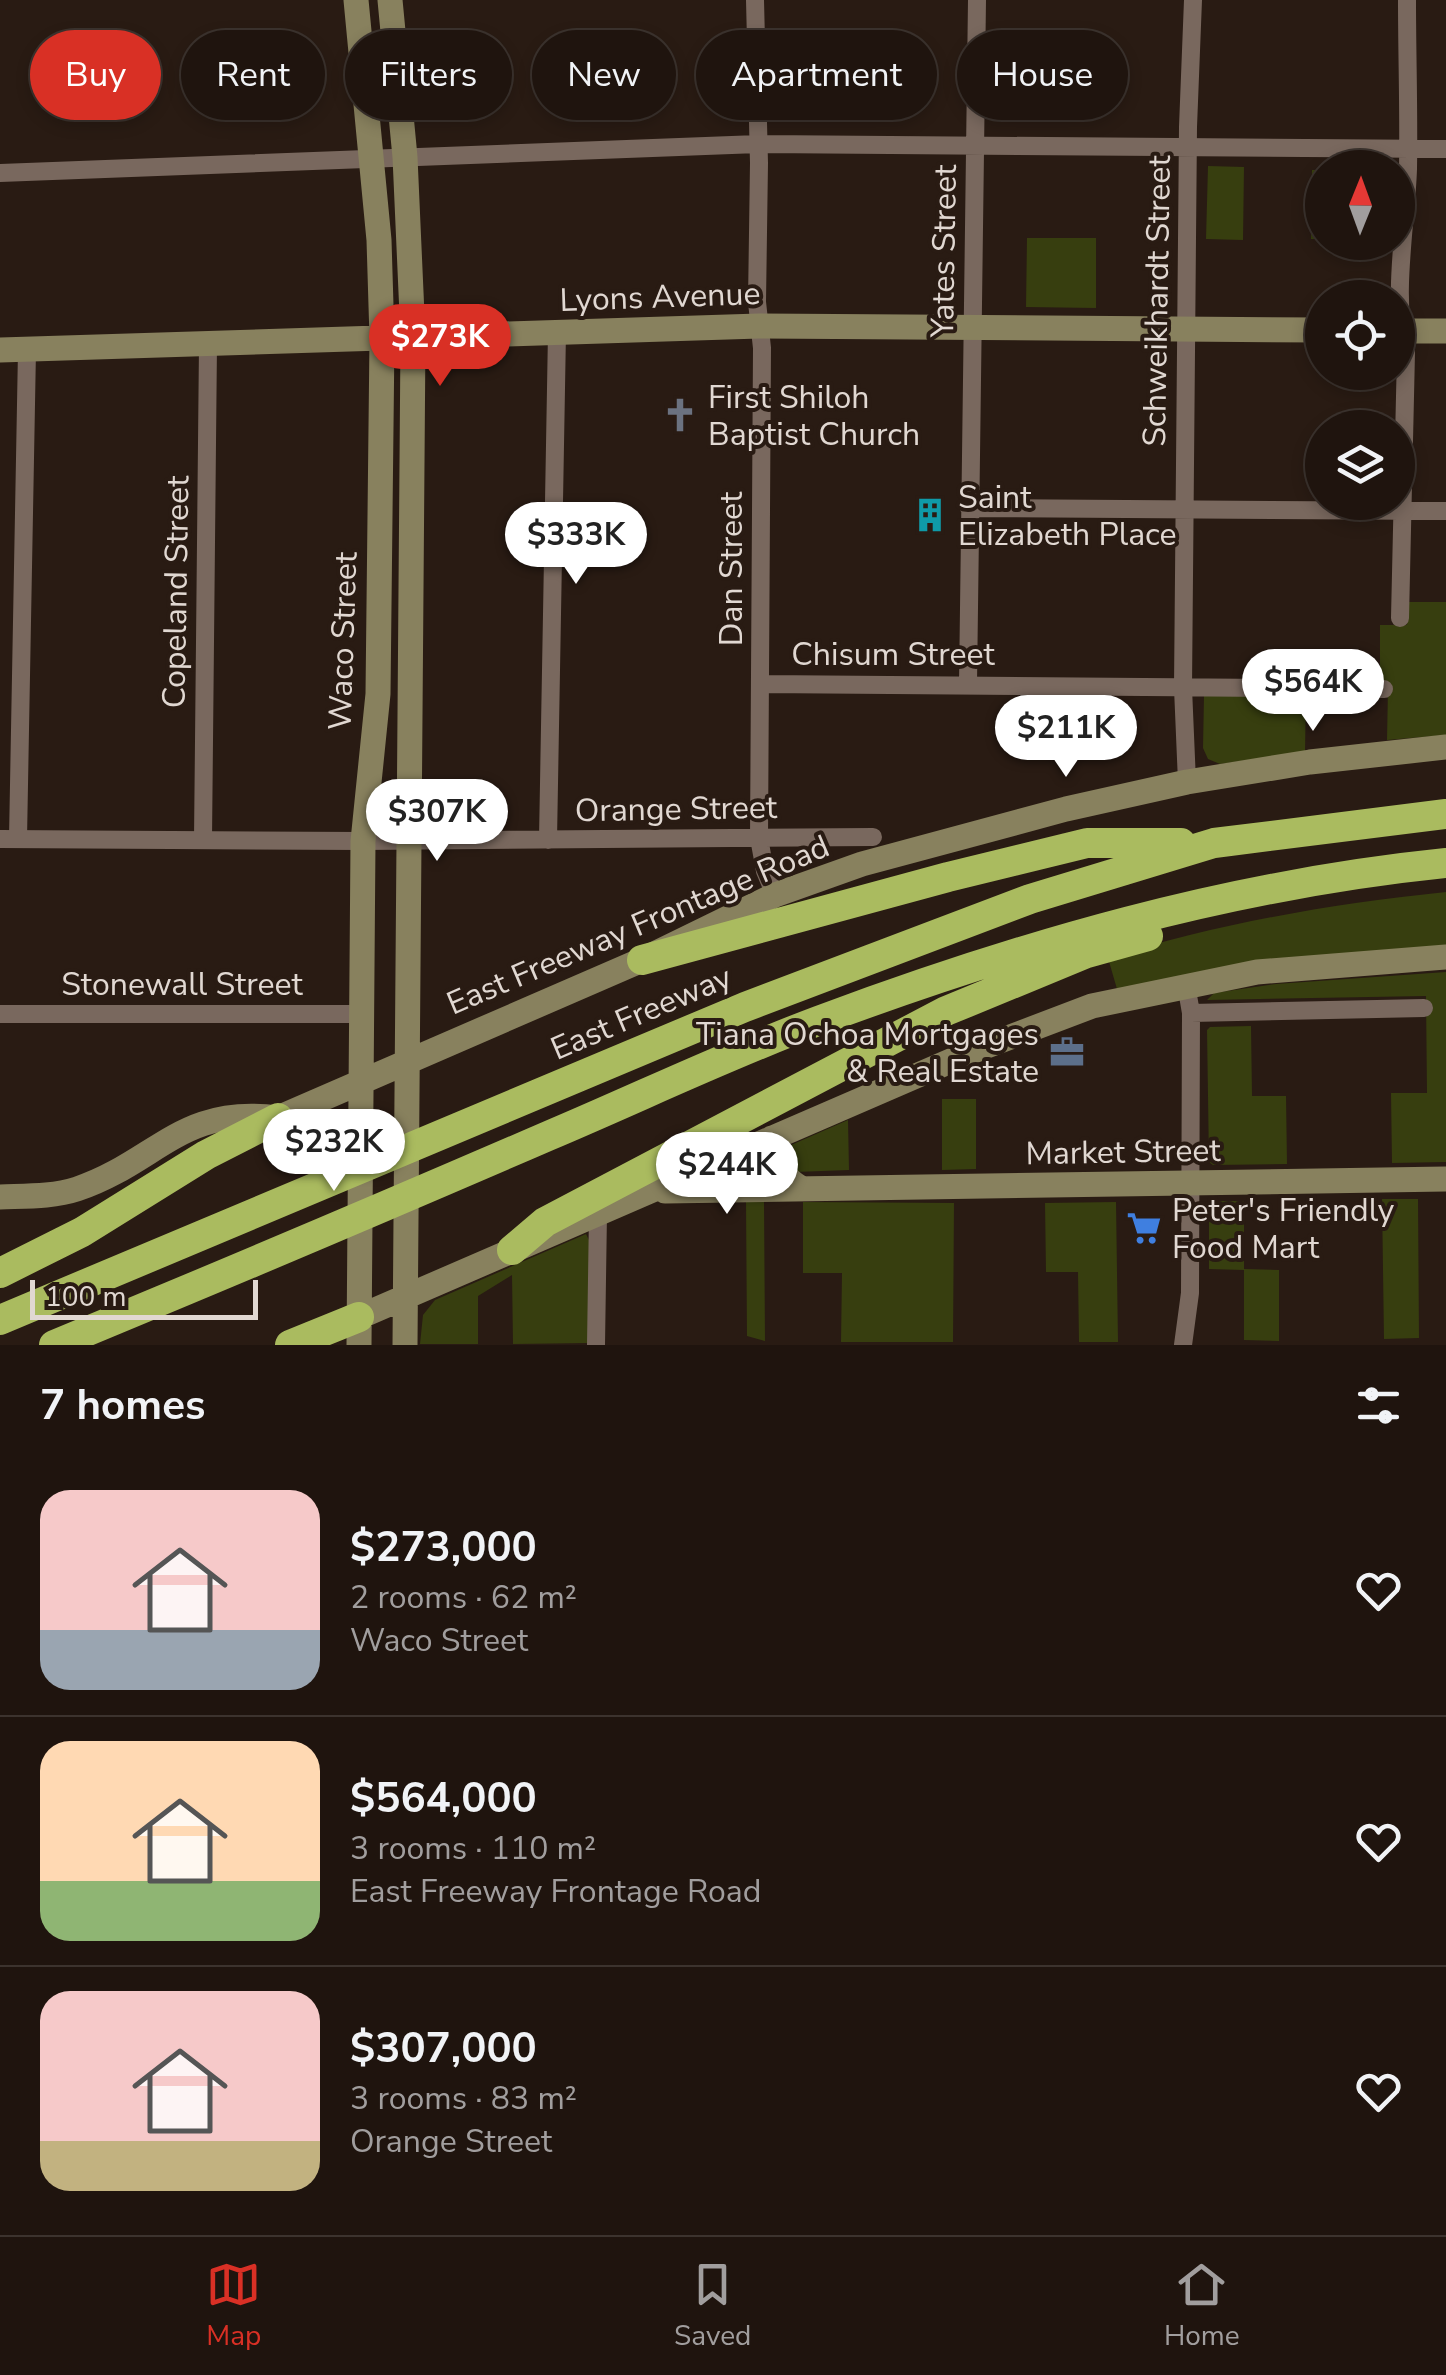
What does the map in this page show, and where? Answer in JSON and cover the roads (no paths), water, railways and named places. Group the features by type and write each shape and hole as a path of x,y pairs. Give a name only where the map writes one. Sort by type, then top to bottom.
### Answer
{"highway":[{"name":"East Freeway","path":"0,1320 834,972 1030,898 1214,843 1446,814"},
{"path":"642,960 1087,843 1214,843"},
{"path":"54,1345 815,1022 1081,932 1310,880 1446,863"},
{"path":"512,1250 545,1222 946,1011 1087,953 1254,911 1310,880"},
{"path":"0,1273 82,1232 206,1155 278,1118"},
{"path":"290,1345 359,1331"}],"main road":[{"name":"Waco Street","path":"356,0 372,158 382,338 378,694 364,841 359,1331"},
{"name":"Waco Street","path":"390,0 405,157 413,337 404,1345"},
{"name":"Lyons Avenue","path":"0,350 759,326 1305,330"},
{"path":"1415,331 1446,331"},
{"path":"379,585 410,586"},
{"name":"East Freeway Frontage Road","path":"278,1118 363,1090 407,1060 642,960 775,895 862,864 960,836 1187,782 1310,762 1446,747"},
{"path":"359,1331 404,1285 512,1250 1033,1026 1092,1006 1186,984 1285,969 1446,957"},
{"path":"0,1197 74,1190 105,1177 184,1129 228,1116 278,1118"},
{"path":"772,1138 780,1172 802,1189"},
{"name":"Market Street","path":"650,1191 1446,1180"}],"street":[{"name":"Dan Street","path":"755,0 762,348 759,838 764,871 775,895"},
{"name":"Yates Street","path":"968,684 977,0"},
{"name":"Schweikhardt Street","path":"1187,782 1182,688 1193,0"},
{"path":"1402,280 1408,149 1407,0"},
{"path":"0,173 758,144 1446,149"},
{"path":"548,840 557,332"},
{"name":"Copeland Street","path":"203,840 208,344"},
{"path":"9,840 27,350"},
{"path":"970,508 1305,511"},
{"path":"1415,511 1446,511"},
{"path":"1400,618 1402,520"},
{"name":"Chisum Street","path":"761,684 1384,688"},
{"name":"Orange Street","path":"9,840 873,836"},
{"path":"1183,1345 1190,1293 1191,1013 1186,984"},
{"path":"1191,1013 1424,1008"},
{"name":"Stonewall Street","path":"0,1014 363,1014"},
{"path":"596,1345 598,1213"}],"place":[{"name":"First Shiloh Baptist Church","path":"680,415"},
{"name":"Saint Elizabeth Place","path":"930,515"},
{"name":"Tiana Ochoa Mortgages & Real Estate","path":"1067,1052"},
{"name":"Peter's Friendly Food Mart","path":"1144,1228"}]}
